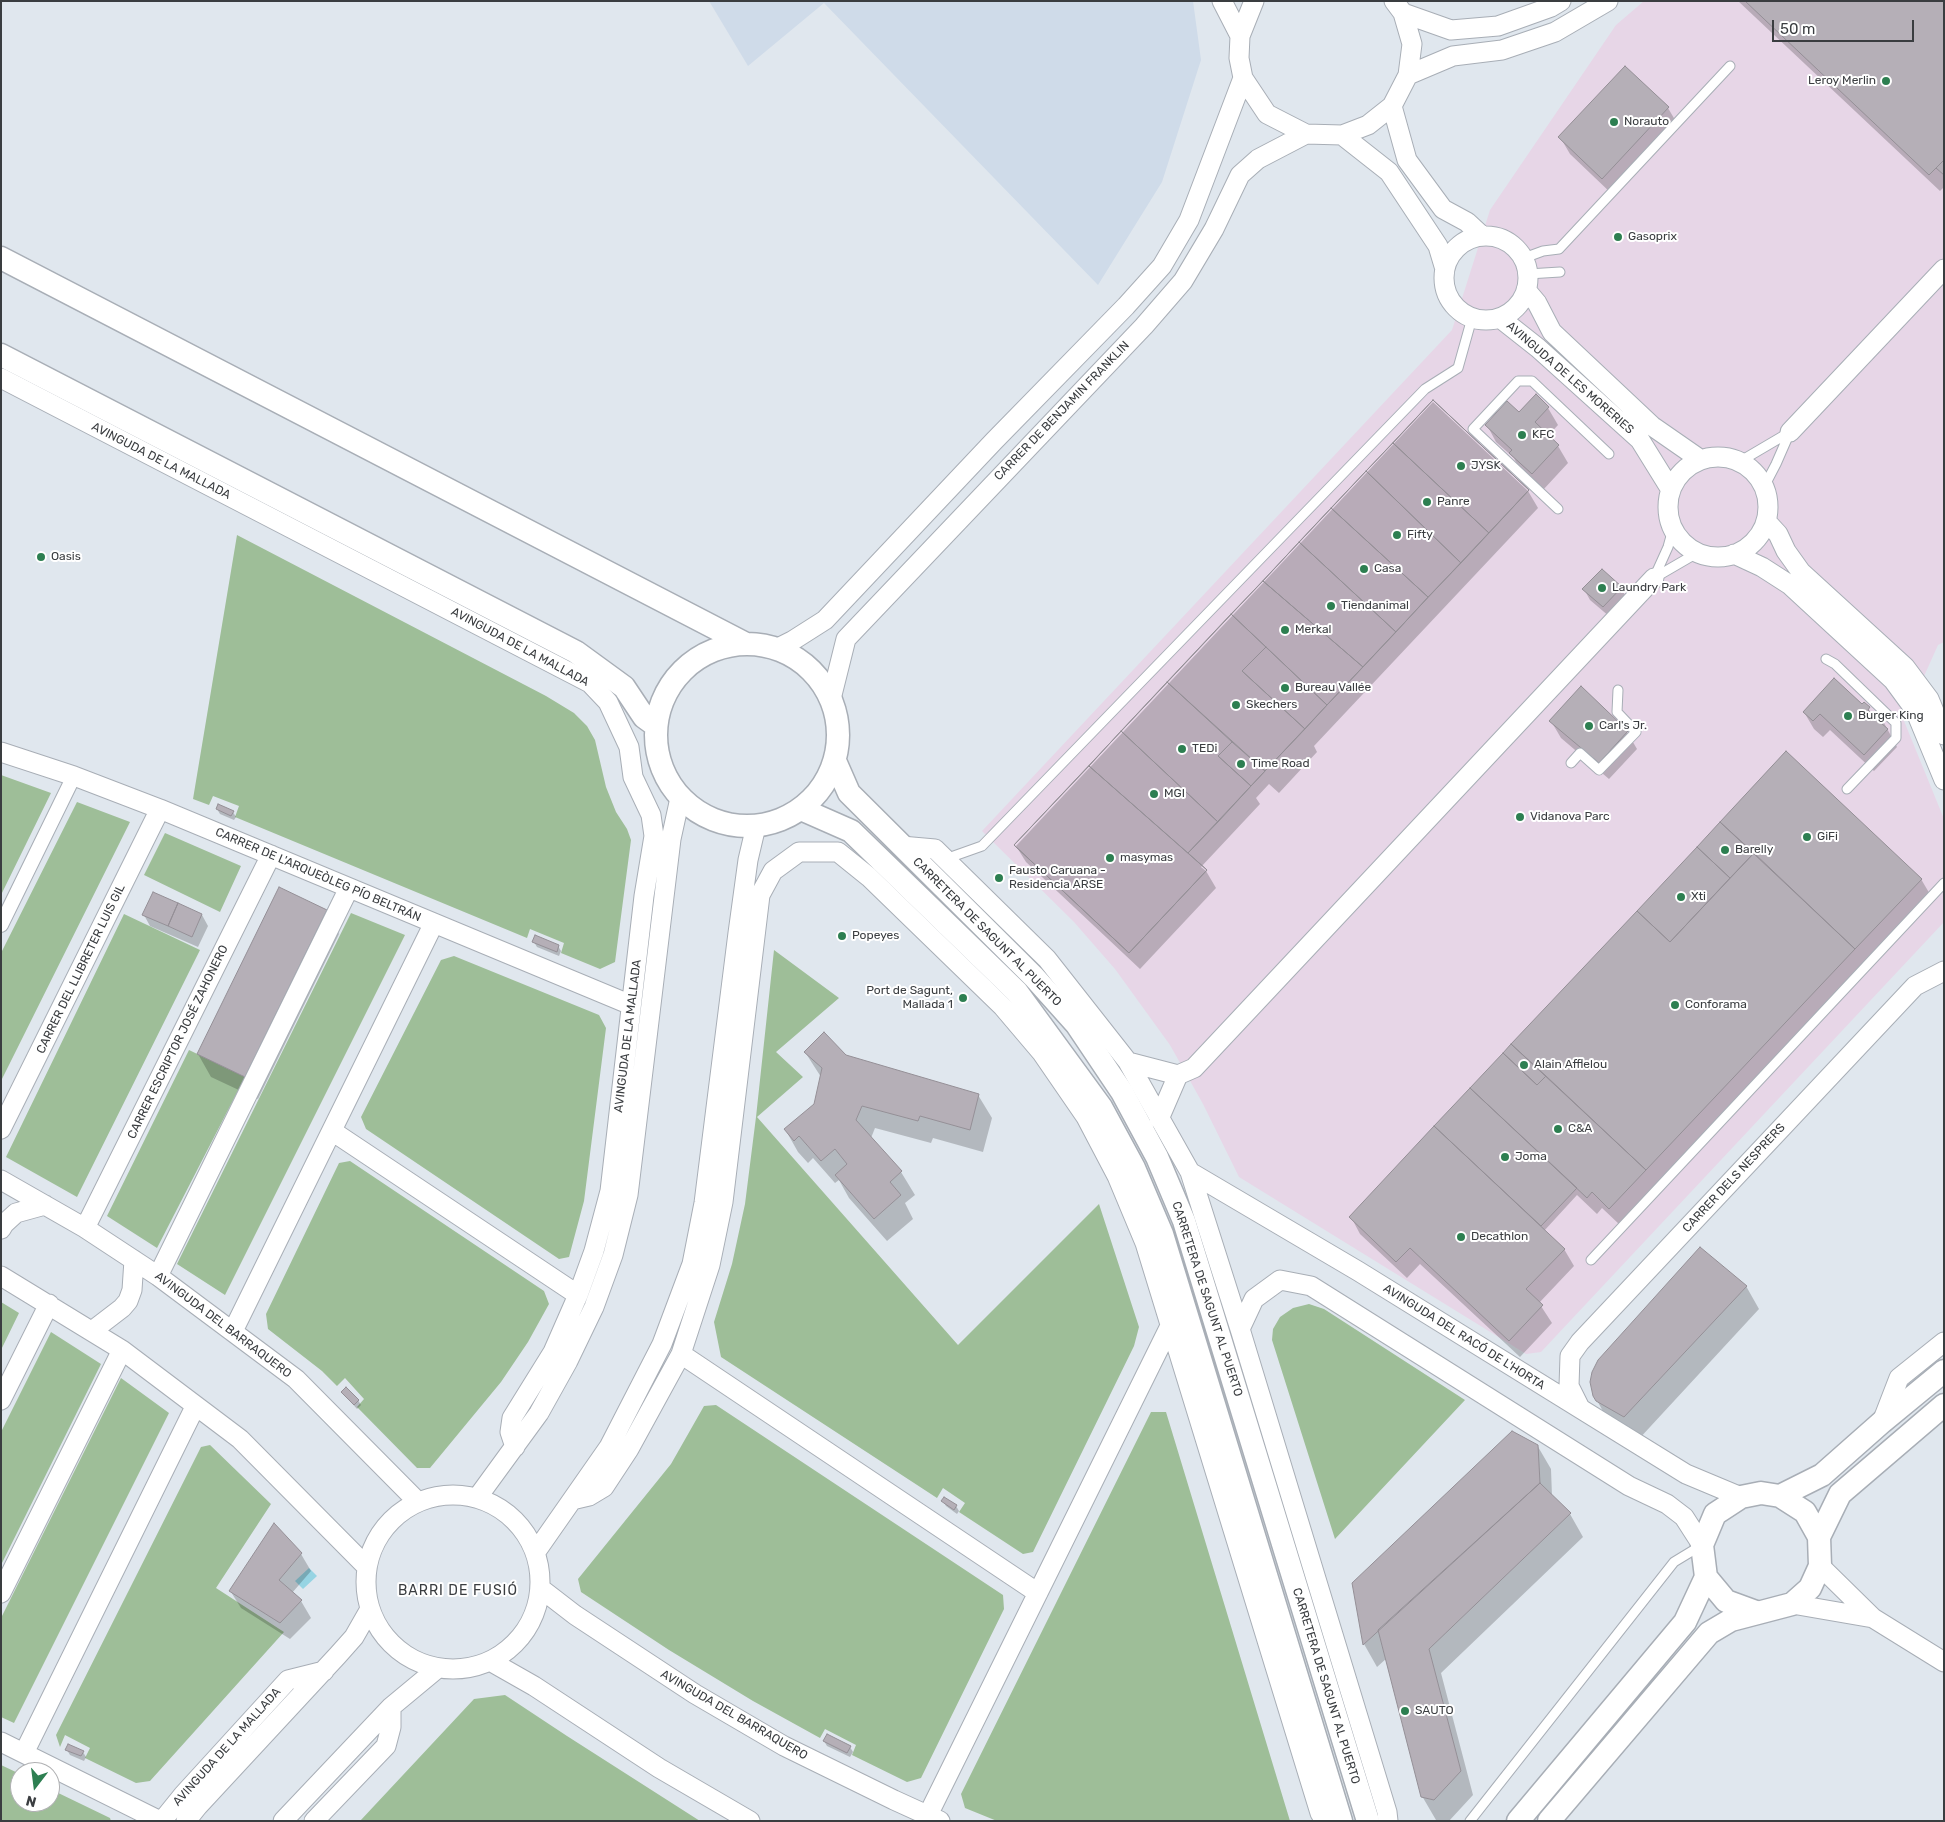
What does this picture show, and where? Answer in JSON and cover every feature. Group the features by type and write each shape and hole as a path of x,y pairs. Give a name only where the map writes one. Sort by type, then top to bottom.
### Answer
{"street":[{"path":"1222,1 1240,36"},
{"path":"1254,1 1240,36 1239,58 1243,78 1267,114 1306,134 1342,135 1368,126 1392,106 1408,75 1412,44 1399,7"},
{"path":"1399,7 1451,30 1498,26 1551,7 1561,1"},
{"path":"1408,75 1453,56 1502,50 1555,32 1608,1"},
{"path":"776,649 825,620 994,441 1126,306 1162,266 1189,220 1243,78"},
{"path":"1392,106 1407,160 1443,209 1467,222 1481,235"},
{"name":"CARRER DE BENJAMIN FRANKLIN","path":"831,699 846,639 1144,326 1183,281 1214,229 1240,175 1258,159 1306,134"},
{"path":"1342,135 1389,172 1438,246 1444,266 1443,282 1448,298 1458,310 1472,318 1486,320 1500,318 1521,302 1526,274 1513,245 1498,237 1481,235 1465,240 1452,251 1444,266"},
{"path":"1,258 746,644"},
{"path":"1790,432 1944,269"},
{"name":"AVINGUDA DE LES MORERIES","path":"1526,274 1537,304 1552,332 1652,426 1701,460"},
{"name":"AVINGUDA DE LES MORERIES","path":"1500,318 1538,348 1640,440 1671,490"},
{"path":"1,355 572,650 624,687 644,717 656,725"},
{"name":"AVINGUDA DE LA MALLADA","path":"1,378 590,683 608,702 629,747 633,777 651,815 654,836 644,896 610,1191 594,1251 578,1295 553,1352 512,1418 510,1432 515,1447"},
{"path":"1720,457 1740,462 1754,472 1764,487 1768,504 1766,521 1760,535 1748,547 1734,554 1722,557 1697,553 1679,539 1673,529 1668,503 1671,490 1678,477 1688,467 1701,460 1720,457"},
{"path":"1766,521 1778,534 1786,551 1801,572 1905,666 1929,699 1944,735"},
{"path":"1734,554 1762,567 1790,585 1893,680 1915,710 1944,780"},
{"path":"1128,1062 1178,1075 1194,1068 1654,578"},
{"path":"746,644 776,649 791,655 809,668 823,685 831,699 838,729 835,761 822,787 801,809 784,818 756,826 737,826 715,821 694,810 680,798 669,784 660,764 655,741 656,725 662,699 670,684 687,666 703,654 721,647 746,644"},
{"path":"535,655 572,650"},
{"name":"CARRER DE L'ARQUEÒLEG PÍO BELTRÁN","path":"1,752 74,776 160,809 631,1005"},
{"name":"CARRETERA DE SAGUNT AL PUERTO","path":"835,761 849,793 1034,977 1077,1025 1122,1092 1157,1157 1184,1221 1386,1819"},
{"path":"1,925 74,776"},
{"name":"AVINGUDA DE LA MALLADA","path":"477,1498 539,1413 568,1361 594,1306 614,1255 628,1195 671,838 680,798"},
{"name":"CARRER DEL LLIBRETER LUIS GIL","path":"1,1129 160,809"},
{"name":"CARRETERA DE SAGUNT AL PUERTO","path":"801,809 851,831 1017,992 1101,1107 1134,1168 1162,1234 1341,1821"},
{"path":"535,1553 609,1447 662,1344 692,1264 704,1203 740,917 748,860 756,826"},
{"path":"902,846 935,849 1047,959 1128,1062 1190,1172 1240,1329 1386,1819"},
{"path":"572,1500 589,1496 604,1487 629,1449 680,1354 710,1265 722,1202 760,895 773,871 799,852 838,852 885,892 1003,1007 1042,1053 1086,1117 1117,1176 1145,1243 1320,1813 1325,1821"},
{"name":"CARRER ESCRIPTOR JOSÉ ZAHONERO","path":"85,1228 271,856"},
{"path":"879,860 885,892"},
{"path":"644,896 666,880"},
{"path":"158,1276 349,888"},
{"path":"740,917 756,934"},
{"path":"233,1331 434,923"},
{"name":"CARRER DELS NESPRERS","path":"1580,1408 1569,1386 1570,1356 1580,1342 1915,986 1944,971"},
{"path":"1159,1118 1178,1075"},
{"path":"332,1131 578,1295"},
{"name":"AVINGUDA DEL RACÓ DE L'HORTA","path":"1190,1172 1358,1271 1686,1474 1741,1496"},
{"name":"AVINGUDA DEL BARRAQUERO","path":"1,1180 85,1228 158,1276 296,1379 418,1502"},
{"path":"1,1229 16,1213 45,1205"},
{"path":"92,1331 122,1308 128,1301 132,1290 134,1260"},
{"path":"1,1276 122,1350 195,1407 240,1439 367,1567"},
{"path":"1240,1329 1254,1299 1280,1280 1311,1286 1629,1486 1667,1504 1684,1517 1702,1545 1706,1577 1685,1622 1518,1821"},
{"path":"1,1400 49,1304"},
{"path":"934,1818 1038,1593 1170,1324"},
{"path":"1882,1422 1898,1378 1944,1342"},
{"path":"1,1593 122,1350"},
{"path":"680,1354 1038,1593"},
{"path":"1780,1496 1822,1475 1944,1371"},
{"path":"1819,1537 1840,1494 1944,1405"},
{"path":"24,1753 195,1407"},
{"path":"1702,1545 1715,1514 1741,1496 1761,1493 1780,1496 1805,1512 1819,1537 1820,1566 1810,1588 1792,1604"},
{"path":"448,1495 477,1498 493,1504 513,1518 526,1534 535,1553 539,1568 540,1588 535,1613 525,1632 512,1646 490,1661 463,1669 438,1668 416,1661 396,1648 378,1626 370,1608 366,1586 367,1567 373,1546 384,1528 401,1512 418,1502 448,1495"},
{"path":"1820,1566 1873,1618 1944,1662"},
{"path":"1706,1577 1726,1601 1756,1612"},
{"name":"AVINGUDA DEL BARRAQUERO","path":"540,1588 575,1615 703,1699 784,1746 934,1818"},
{"path":"1549,1821 1708,1633 1731,1620 1792,1604 1873,1618"},
{"name":"AVINGUDA DE LA MALLADA","path":"186,1821 354,1637 370,1608"},
{"path":"490,1661 534,1686 738,1818"},
{"path":"283,1821 391,1708 438,1668"},
{"name":"AVINGUDA DE LA MALLADA","path":"161,1821 183,1794 288,1680 324,1671"},
{"path":"314,1821 386,1746 391,1727 391,1708"},
{"path":"1,1742 161,1821"}],"lane":[{"path":"1526,274 1543,251 1559,249 1730,66"},
{"path":"1526,274 1560,272"},
{"path":"935,849 951,857 982,846 1426,389 1458,368 1472,318"},
{"path":"1558,509 1473,429 1518,381 1532,382 1609,454"},
{"path":"1740,462 1790,432"},
{"path":"1764,487 1790,432"},
{"path":"1654,578 1668,547 1673,529"},
{"path":"1654,578 1697,553"},
{"path":"1826,659 1835,664 1896,723 1896,738 1847,789"},
{"path":"1571,763 1580,753 1598,770 1636,732 1617,712 1618,690"},
{"path":"1591,1260 1944,883"},
{"path":"1470,1821 1674,1562 1702,1545"}],"shaded area":[{"path":"709,1 1193,1 1201,60 1162,182 1098,285 824,3 748,66"},
{"name":"Vidanova Parc","path":"1644,1 1944,1 1944,642 1938,645 1904,721 1944,819 1944,922 1541,1352 1526,1354 1239,1177 1203,1104 1170,1045 1115,969 1074,922 982,831 1452,330 1490,210 1616,25"}],"green space":[{"path":"237,535 546,696 574,713 587,726 595,740 606,787 616,812 627,829 631,840 615,962 600,969 561,953 564,943 530,929 527,938 235,817 239,806 213,796 209,805 193,799"},
{"path":"1,775 51,793 1,895"},
{"path":"77,802 130,822 1,1081 1,953"},
{"path":"165,833 241,866 220,912 144,875"},
{"path":"351,913 405,935 225,1295 177,1264"},
{"path":"124,914 200,950 77,1197 6,1157"},
{"path":"774,950 839,998 776,1052 803,1077 757,1117 958,1345 1099,1204 1139,1327 1134,1346 1033,1552 1023,1554 959,1512 965,1503 943,1488 937,1498 721,1357 714,1322 732,1264 745,1204"},
{"path":"454,956 599,1015 606,1028 584,1201 569,1257 559,1259 366,1129 361,1117 441,960"},
{"path":"189,1050 245,1077 157,1248 107,1216"},
{"path":"350,1161 544,1291 549,1304 528,1342 501,1382 430,1468 417,1468 357,1407 364,1399 345,1378 337,1386 322,1371 268,1329 266,1314 339,1163"},
{"path":"1,1302 19,1313 1,1350"},
{"path":"1309,1304 1324,1309 1465,1400 1335,1539 1272,1340 1273,1329 1280,1317 1293,1308"},
{"path":"51,1332 101,1364 1,1565 1,1432"},
{"path":"121,1378 169,1413 14,1723 1,1717 1,1618"},
{"path":"716,1405 1003,1595 1004,1609 921,1778 907,1782 852,1755 856,1745 825,1729 820,1738 753,1701 669,1650 581,1592 578,1579 671,1464 704,1406"},
{"path":"1151,1412 1166,1412 1290,1821 997,1821 965,1808 961,1794"},
{"path":"210,1445 271,1504 216,1588 284,1632 150,1781 136,1783 85,1758 90,1748 65,1735 60,1747 56,1735 201,1447"},
{"path":"505,1695 700,1821 360,1821 474,1699"},
{"path":"1,1765 10,1769 10,1812 60,1812 60,1794 110,1818 111,1821 1,1821"}],"water":[{"path":"309,1568 317,1576 303,1589 295,1581"}],"building":[{"name":"Leroy Merlin","path":"1745,1 1944,1 1944,160 1929,175"},
{"name":"Norauto","path":"1625,66 1669,107 1602,179 1558,137"},
{"path":"1944,160 1944,175 1936,168"},
{"name":"KFC","path":"1536,394 1549,407 1535,422 1559,445 1532,474 1509,453 1512,450 1485,425 1507,401 1519,412"},
{"path":"1433,400 1529,490 1188,853 1207,870 1129,953 1014,845"},
{"name":"JYSK","path":"1433,400 1529,490 1489,533 1393,443"},
{"name":"Panre","path":"1393,443 1489,533 1461,563 1366,471"},
{"name":"Fifty","path":"1366,471 1461,563 1428,597 1331,508"},
{"name":"Casa","path":"1331,508 1428,597 1396,632 1299,542"},
{"name":"Tiendanimal","path":"1299,542 1396,632 1363,667 1263,581"},
{"name":"Laundry Park","path":"1602,569 1622,587 1603,607 1582,589"},
{"name":"Merkal","path":"1263,581 1363,667 1327,705 1231,614"},
{"name":"Skechers","path":"1231,614 1266,647 1242,671 1305,729 1265,771 1167,682"},
{"name":"Bureau Vallée","path":"1266,647 1327,705 1305,729 1242,671"},
{"name":"Burger King","path":"1834,678 1862,704 1864,702 1870,707 1868,710 1875,717 1877,714 1884,720 1881,723 1888,729 1864,755 1820,714 1813,721 1803,712"},
{"name":"TEDi","path":"1167,682 1232,742 1218,756 1251,786 1218,822 1121,731"},
{"name":"Carl's Jr.","path":"1581,686 1628,731 1599,763 1549,721"},
{"name":"MGI","path":"1121,731 1218,822 1188,853 1089,766"},
{"name":"Time Road","path":"1232,742 1265,771 1251,786 1218,756"},
{"name":"GiFi","path":"1786,751 1922,879 1855,949 1720,822"},
{"name":"masymas","path":"1089,766 1207,870 1129,953 1014,845"},
{"path":"218,804 234,811 231,816 216,809"},
{"name":"Barelly","path":"1720,822 1754,853 1730,878 1697,847"},
{"name":"Xti","path":"1697,847 1730,878 1670,942 1637,911"},
{"name":"Conforama","path":"1754,853 1855,949 1646,1170 1511,1044 1637,911 1670,942"},
{"path":"279,887 327,910 245,1077 197,1054"},
{"path":"153,892 178,903 168,926 142,915"},
{"path":"178,903 202,914 192,937 168,926"},
{"path":"535,935 559,945 557,952 532,942"},
{"path":"824,1032 846,1055 979,1094 970,1130 920,1116 918,1121 862,1106 856,1120 902,1171 890,1182 901,1195 874,1219 835,1175 847,1164 835,1149 821,1161 799,1136 794,1141 784,1129 814,1104 822,1068 804,1052"},
{"name":"Alain Afflelou","path":"1511,1044 1546,1076 1537,1085 1503,1053"},
{"name":"C&A","path":"1503,1053 1537,1085 1546,1076 1646,1170 1609,1209 1592,1192 1587,1198 1470,1088"},
{"name":"Joma","path":"1470,1088 1577,1188 1541,1226 1434,1126"},
{"name":"Decathlon","path":"1434,1126 1565,1249 1526,1289 1543,1305 1509,1341 1410,1248 1396,1262 1349,1217"},
{"path":"1700,1247 1747,1286 1624,1417 1596,1401 1590,1382 1592,1372 1598,1360"},
{"path":"346,1387 359,1400 354,1405 341,1392"},
{"path":"1512,1431 1538,1445 1540,1483 1363,1645 1352,1583"},
{"path":"1540,1483 1571,1513 1429,1649 1461,1771 1434,1800 1421,1797 1378,1630"},
{"path":"944,1497 957,1505 954,1510 941,1501"},
{"path":"274,1523 302,1553 279,1580 302,1600 280,1623 229,1591"},
{"path":"827,1734 851,1746 847,1753 823,1741"},
{"path":"68,1744 84,1751 81,1756 65,1750"}],"place":[{"name":"Leroy Merlin","path":"1886,81"},
{"name":"Norauto","path":"1614,122"},
{"name":"Gasoprix","path":"1618,237"},
{"name":"KFC","path":"1522,435"},
{"name":"JYSK","path":"1461,466"},
{"name":"Panre","path":"1427,502"},
{"name":"Fifty","path":"1397,535"},
{"name":"Oasis","path":"41,557"},
{"name":"Casa","path":"1364,569"},
{"name":"Laundry Park","path":"1602,588"},
{"name":"Tiendanimal","path":"1331,606"},
{"name":"Merkal","path":"1285,630"},
{"name":"Bureau Vallée","path":"1285,688"},
{"name":"Skechers","path":"1236,705"},
{"name":"Burger King","path":"1848,716"},
{"name":"Carl's Jr.","path":"1589,726"},
{"name":"TEDi","path":"1182,749"},
{"name":"Time Road","path":"1241,764"},
{"name":"MGI","path":"1154,794"},
{"name":"Vidanova Parc","path":"1520,817"},
{"name":"GiFi","path":"1807,837"},
{"name":"Barelly","path":"1725,850"},
{"name":"masymas","path":"1110,858"},
{"name":"Fausto Caruana - Residencia ARSE","path":"999,878"},
{"name":"Xti","path":"1681,897"},
{"name":"Popeyes","path":"842,936"},
{"name":"Port de Sagunt, Mallada 1","path":"963,998"},
{"name":"Conforama","path":"1675,1005"},
{"name":"Alain Afflelou","path":"1524,1065"},
{"name":"C&A","path":"1558,1129"},
{"name":"Joma","path":"1505,1157"},
{"name":"Decathlon","path":"1461,1237"},
{"name":"SAUTO","path":"1405,1711"}],"district":[{"name":"BARRI DE FUSIÓ","path":"458,1591"}]}
